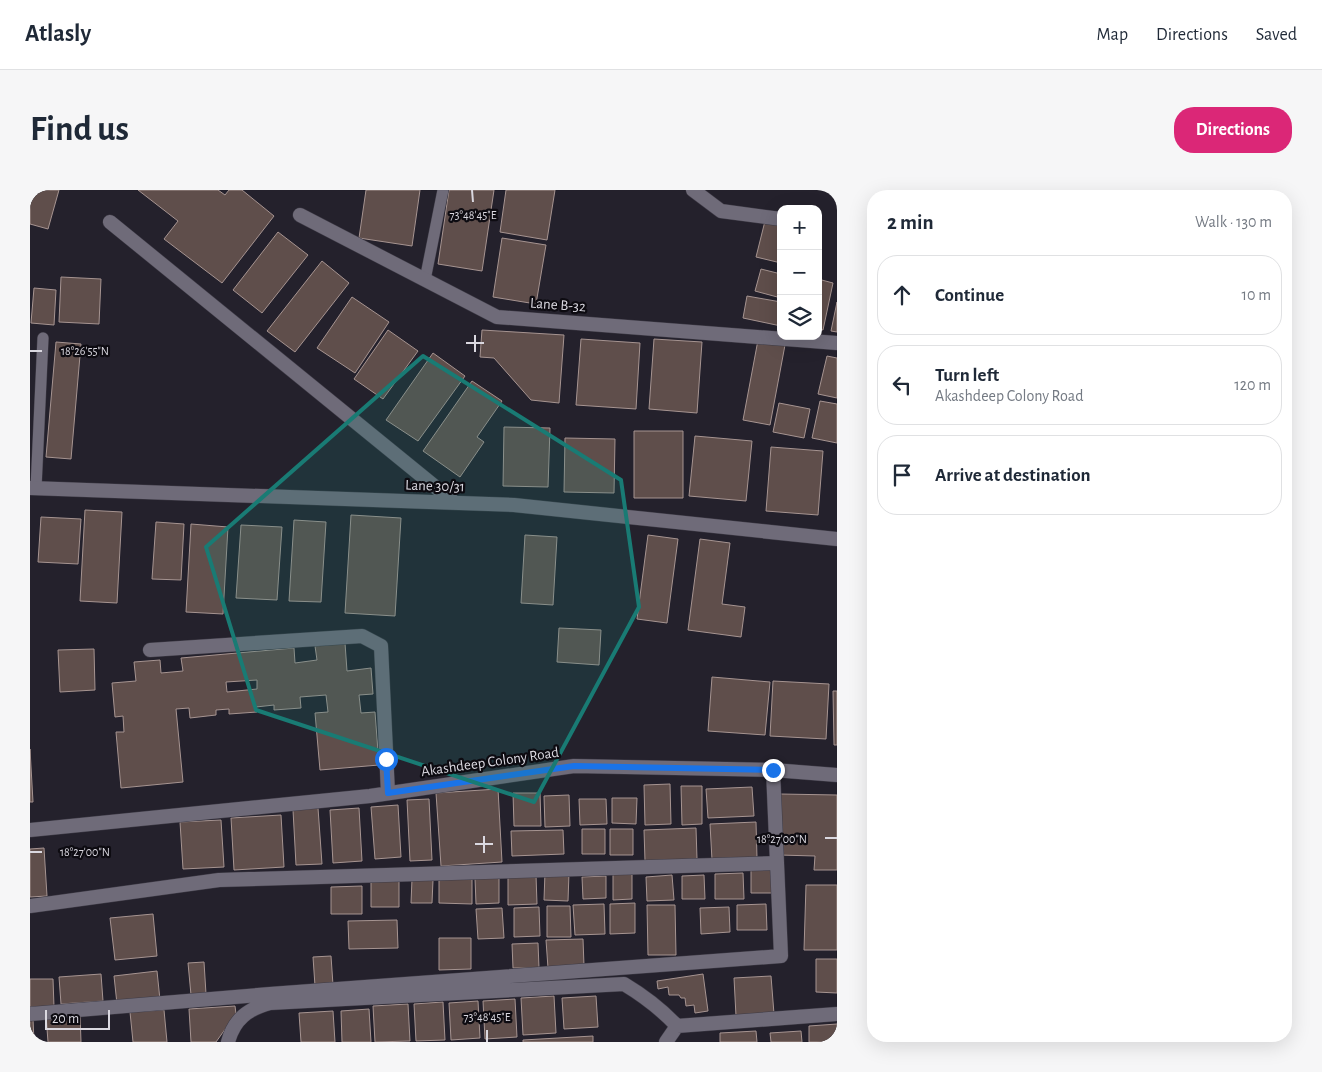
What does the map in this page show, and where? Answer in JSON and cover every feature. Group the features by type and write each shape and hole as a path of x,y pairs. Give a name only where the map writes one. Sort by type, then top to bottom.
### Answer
{"street":[{"path":"693,190 721,211 777,218"},
{"name":"Lane B-32","path":"300,215 497,316 837,342"},
{"path":"110,222 455,503"},
{"name":"Lane 30/31","path":"33,488 514,505 837,539"},
{"path":"150,650 362,636 381,646 388,793"},
{"name":"Akashdeep Colony Road","path":"30,830 388,793 574,766 773,770 837,775"},
{"path":"30,1014 280,993 781,956 773,770"},
{"path":"30,906 219,880 777,863"},
{"path":"228,1042 237,1023 247,1012 270,1003 624,984 644,996 663,1011 677,1026"},
{"path":"677,1026 837,1014"},
{"path":"666,1042 677,1026"}],"lane":[{"path":"425,280 443,190"},
{"path":"33,488 44,338"}],"highlighted area":[{"path":"423,356 621,480 639,607 534,802 256,710 206,547"}],"building":[{"path":"30,190 59,190 48,229 30,224"},
{"path":"138,190 218,190 225,195 229,190 242,190 274,216 222,283 164,239 178,221"},
{"path":"366,190 420,190 412,246 359,238"},
{"path":"449,190 494,190 482,271 438,264"},
{"path":"506,190 555,190 547,240 500,232"},
{"path":"765,221 777,224 777,262 756,257"},
{"path":"278,232 308,255 262,313 233,290"},
{"path":"502,238 546,245 536,304 493,297"},
{"path":"322,261 349,283 295,352 267,331"},
{"path":"761,269 777,273 777,297 755,291"},
{"path":"61,277 101,279 99,324 59,322"},
{"path":"822,280 833,283 822,330"},
{"path":"34,288 56,290 54,325 31,323"},
{"path":"747,296 777,301 777,325 743,318"},
{"path":"352,297 389,322 355,373 317,348"},
{"path":"837,302 837,332 831,331"},
{"path":"388,330 418,351 383,399 354,379"},
{"path":"482,330 564,335 559,403 531,400 494,358 480,357"},
{"path":"581,339 640,343 636,409 576,405"},
{"path":"654,339 702,342 697,413 649,409"},
{"path":"758,340 785,345 770,425 743,420"},
{"path":"56,342 81,344 71,459 46,457"},
{"path":"433,353 465,376 418,441 386,420"},
{"path":"827,356 837,358 837,398 818,394"},
{"path":"472,381 502,401 477,437 484,442 460,477 423,451"},
{"path":"820,401 837,404 837,443 812,438"},
{"path":"779,403 810,409 804,438 773,432"},
{"path":"504,427 550,428 548,487 503,486"},
{"path":"634,431 683,431 683,498 634,498"},
{"path":"695,436 752,441 746,501 689,496"},
{"path":"565,438 615,439 614,493 564,492"},
{"path":"771,447 823,451 818,515 766,511"},
{"path":"85,510 122,512 117,603 80,601"},
{"path":"351,515 401,518 395,616 345,613"},
{"path":"41,517 81,519 78,564 38,562"},
{"path":"294,520 326,522 321,602 289,601"},
{"path":"156,522 184,524 181,580 152,579"},
{"path":"191,524 228,527 223,614 186,612"},
{"path":"241,525 282,527 277,600 236,598"},
{"path":"525,535 557,537 553,605 521,603"},
{"path":"648,535 678,539 667,623 637,619"},
{"path":"700,539 730,543 722,604 745,607 741,637 688,630"},
{"path":"559,628 601,630 599,665 557,662"},
{"path":"345,643 347,671 371,668 373,694 359,695 361,713 375,712 379,765 320,770 315,713 328,712 326,695 300,697 301,708 274,710 274,705 256,707 257,712 229,714 229,709 216,710 216,715 190,718 189,708 176,709 183,782 121,788 116,732 124,732 123,716 115,717 112,683 136,681 134,662 160,660 161,673 183,671 181,658 294,648 295,663 317,660 315,646","holes":["257,680 257,689 227,692 226,682"]},
{"path":"94,649 95,690 60,692 58,650"},
{"path":"712,677 770,682 765,735 708,731"},
{"path":"773,681 829,684 826,739 770,736"},
{"path":"833,691 837,691 837,745 834,745"},
{"path":"30,749 33,802 30,802"},
{"path":"670,784 671,824 645,825 644,785"},
{"path":"681,786 702,786 702,824 682,825"},
{"path":"752,787 754,816 708,818 706,789"},
{"path":"498,789 502,862 441,866 436,793"},
{"path":"513,793 540,793 541,826 514,826"},
{"path":"780,794 837,795 837,870 814,870 815,856 779,855"},
{"path":"569,795 570,826 545,827 544,796"},
{"path":"612,798 637,798 636,824 612,823"},
{"path":"429,799 432,860 410,861 407,800"},
{"path":"579,799 606,799 607,824 580,825"},
{"path":"398,805 401,857 375,859 371,807"},
{"path":"318,808 322,864 296,865 293,810"},
{"path":"359,808 362,861 333,863 330,810"},
{"path":"281,815 284,867 234,870 231,818"},
{"path":"221,820 224,867 183,869 180,822"},
{"path":"756,822 757,858 712,860 710,824"},
{"path":"696,828 697,859 645,861 644,830"},
{"path":"582,829 605,829 605,854 582,854"},
{"path":"610,829 633,829 633,855 610,855"},
{"path":"563,830 564,854 512,856 511,831"},
{"path":"44,848 47,896 30,897 30,849"},
{"path":"751,869 772,869 772,893 751,893"},
{"path":"545,872 569,873 568,901 544,900"},
{"path":"613,873 632,873 632,899 613,900"},
{"path":"743,873 744,899 715,899 715,874"},
{"path":"508,875 536,875 537,904 508,905"},
{"path":"672,875 674,900 647,901 646,877"},
{"path":"704,875 705,899 682,899 682,876"},
{"path":"606,876 606,898 583,899 582,877"},
{"path":"439,877 472,878 472,904 439,903"},
{"path":"499,877 499,903 476,904 475,878"},
{"path":"412,879 433,880 432,903 411,903"},
{"path":"371,881 399,881 399,907 371,907"},
{"path":"806,885 837,885 837,950 804,950"},
{"path":"362,886 362,914 331,914 331,887"},
{"path":"635,903 635,933 610,934 610,904"},
{"path":"604,904 605,934 575,935 573,905"},
{"path":"766,904 767,930 737,930 737,905"},
{"path":"647,905 675,905 676,955 648,955"},
{"path":"547,906 570,906 571,937 547,937"},
{"path":"539,907 540,936 514,937 514,908"},
{"path":"729,907 730,932 701,934 700,908"},
{"path":"502,908 504,938 478,939 476,909"},
{"path":"153,914 157,956 115,960 110,918"},
{"path":"397,920 398,948 349,949 348,921"},
{"path":"439,938 471,938 471,969 439,970"},
{"path":"583,939 584,966 548,968 546,940"},
{"path":"538,943 539,968 513,968 512,944"},
{"path":"331,956 333,985 315,986 313,957"},
{"path":"816,959 837,959 837,993 816,992"},
{"path":"204,962 206,994 191,995 188,963"},
{"path":"157,971 160,1000 117,1004 114,976"},
{"path":"101,974 103,1001 61,1004 59,977"},
{"path":"703,974 708,1011 695,1013 694,1005 686,1006 685,998 681,998 679,995 669,995 668,987 658,989 657,981"},
{"path":"771,976 774,1014 736,1016 734,978"},
{"path":"30,979 53,979 54,1007 30,1007"},
{"path":"554,996 556,1033 523,1035 521,998"},
{"path":"596,996 598,1027 564,1029 562,998"},
{"path":"515,999 517,1037 485,1039 483,1001"},
{"path":"478,1001 480,1038 451,1040 449,1003"},
{"path":"443,1002 445,1040 416,1041 414,1004"},
{"path":"408,1004 410,1041 375,1042 373,1006"},
{"path":"235,1006 236,1014 216,1042 191,1042 189,1009"},
{"path":"369,1009 371,1042 342,1042 341,1011"},
{"path":"164,1010 167,1042 133,1042 130,1012"},
{"path":"333,1011 335,1042 301,1042 299,1013"},
{"path":"80,1013 81,1042 48,1042 46,1015"},
{"path":"30,1019 33,1019 34,1042 30,1042"},
{"path":"837,1024 837,1042 809,1042 809,1026"},
{"path":"756,1031 757,1042 720,1042 720,1033"},
{"path":"801,1031 802,1042 771,1042 770,1033"},
{"path":"593,1036 593,1042 523,1042 523,1040"}],"route":[{"path":"386,759 388,793 574,766 773,770"}]}
